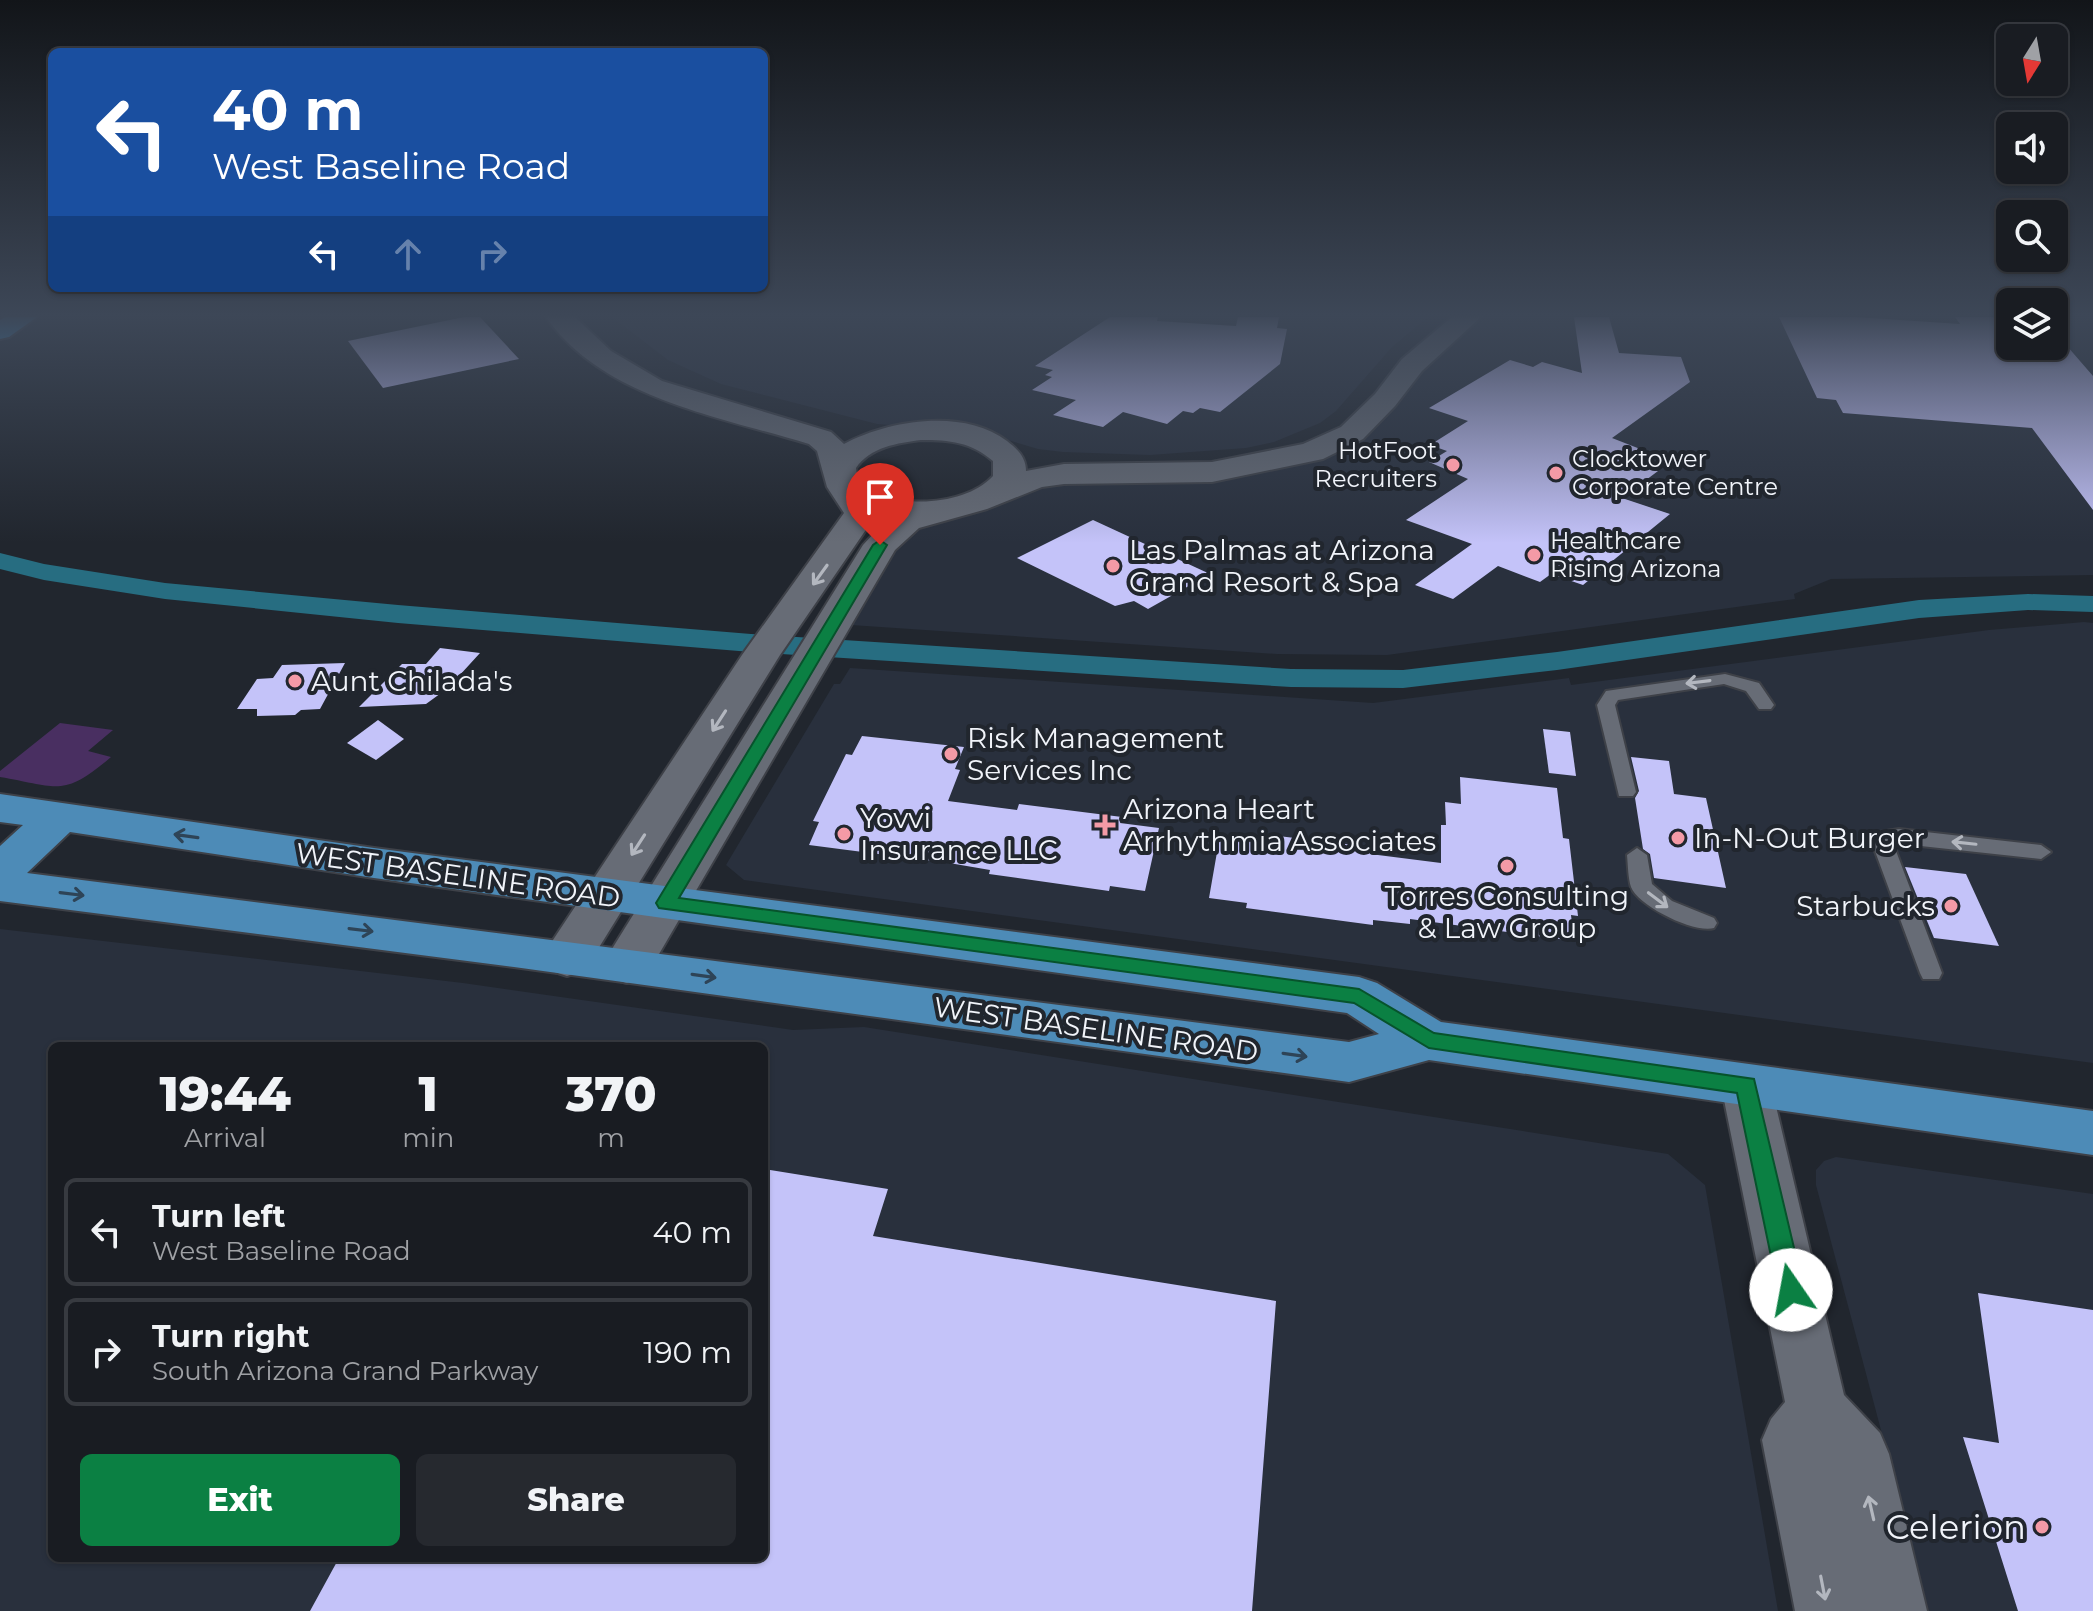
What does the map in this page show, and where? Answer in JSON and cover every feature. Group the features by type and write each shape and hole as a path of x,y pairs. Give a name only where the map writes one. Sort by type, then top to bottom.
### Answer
{"main road":[{"name":"WEST BASELINE ROAD","path":"0,808 607,895 1359,996 1429,1040"},
{"path":"0,871 59,818"},
{"name":"WEST BASELINE ROAD","path":"0,885 1349,1062 1429,1040 2093,1133"}],"street":[{"path":"567,958 767,645 861,513 841,479 832,448 820,438 669,392"},
{"path":"726,392 893,435"},
{"path":"841,479 844,459 855,449 893,435 939,432 1063,458 1206,458 1296,439 1328,425 1361,392"},
{"path":"627,965 880,545 896,528 1036,478 1064,474 1212,472 1312,452 1352,433 1391,392"},
{"path":"841,479 858,498 880,506 907,510 976,500 1005,484 1012,472 1010,459 999,448 981,439"},
{"path":"1746,1085 1817,1410 1858,1454 1894,1611"},
{"path":"1817,1410 1793,1440 1828,1611"}],"lane":[{"path":"1626,792 1606,705 1612,695 1725,679 1753,687 1765,705"},
{"path":"1931,973 1882,843 1887,837 2041,852"},
{"path":"1637,855 1642,887 1664,906 1706,923"}],"shaded area":[{"path":"753,392 1352,392 1320,423 1274,442 1246,448 1150,455 1063,452 1038,449 981,432 877,424"},
{"path":"1390,392 2093,392 2093,575 1831,579 1794,594 1795,599 1387,655 1277,654 851,625 902,534 1030,485 1322,452"},
{"path":"2093,623 2093,1063 744,880 726,865 834,684 840,684 850,668 1373,703 1569,678 1571,685 1989,630"},
{"path":"60,723 113,730 88,751 111,757 82,779 60,786 0,777 0,771"},
{"path":"0,929 463,983 793,1030 864,1027 1668,1154 1705,1185 1778,1611 0,1611"},
{"path":"1836,1157 2093,1194 2093,1611 1929,1611 1816,1185 1816,1170 1824,1161"}],"building":[{"path":"1042,392 1245,392 1220,412 1200,408 1193,413 1183,411 1167,424 1123,412 1103,427 1053,415 1076,400"},
{"name":"Clocktower Corporate Centre","path":"1456,392 1676,392 1612,438 1653,454 1638,465 1658,471 1622,498 1670,514 1583,585 1551,574 1540,582 1498,566 1453,599 1415,585 1472,544 1406,520 1468,479 1429,462 1447,451 1430,445 1468,421 1429,408"},
{"path":"1814,392 2093,392 2093,510 2032,428 1843,413 1836,400 1817,398"},
{"name":"Las Palmas at Arizona Grand Resort & Spa","path":"1093,520 1210,574 1148,609 1134,601 1115,606 1017,558"},
{"path":"440,648 480,653 448,688 426,704 359,707 402,664 426,664"},
{"name":"Aunt Chilada's","path":"345,663 320,709 301,710 295,715 257,716 257,709 237,709 257,679 273,678 282,665"},
{"path":"378,720 404,739 376,760 347,743"},
{"path":"1543,729 1570,732 1576,776 1549,773"},
{"path":"862,736 964,747 955,769 960,770 948,801 1017,810 1019,804 1122,817 1120,823 1159,828 1145,891 1110,886 1109,891 989,874 990,870 955,864 809,845 819,822 813,821 846,754 852,755"},
{"name":"In-N-Out Burger","path":"1631,757 1669,761 1674,794 1706,798 1726,888 1654,878 1650,854 1643,849 1635,798 1639,791"},
{"path":"1460,777 1557,788 1563,838 1569,839 1578,916 1571,915 1574,941 1410,919 1410,924 1373,920 1373,925 1246,908 1247,903 1209,898 1220,835 1261,840 1262,834 1370,847 1370,854 1441,863 1441,825 1446,825 1445,802 1461,804"},
{"name":"Starbucks","path":"1905,867 1966,874 1999,946 1934,938"},
{"path":"768,1170 888,1189 873,1236 1276,1301 1252,1611 310,1611 337,1562 768,1562"},
{"name":"Celerion","path":"1978,1293 2093,1310 2093,1611 2018,1611 1963,1437 1999,1443"}],"waterway":[{"path":"0,561 44,572 165,591 398,614 751,643 1291,678 1403,679 1557,661 1919,609 2028,602 2093,604"}],"place":[{"name":"HotFoot Recruiters","path":"1453,465"},
{"name":"Clocktower Corporate Centre","path":"1556,473"},
{"name":"Healthcare Rising Arizona","path":"1534,555"},
{"name":"Las Palmas at Arizona Grand Resort & Spa","path":"1113,566"},
{"name":"Aunt Chilada's","path":"295,681"},
{"name":"Risk Management Services Inc","path":"951,754"},
{"name":"Arizona Heart Arrhythmia Associates","path":"1105,825"},
{"name":"Yovvi Insurance LLC","path":"844,834"},
{"name":"In-N-Out Burger","path":"1678,838"},
{"name":"Torres Consulting & Law Group","path":"1507,866"},
{"name":"Starbucks","path":"1951,906"},
{"name":"Celerion","path":"2042,1527"}],"route":[{"path":"880,545 666,903 1359,996 1429,1040 1746,1085 1791,1290"}]}
